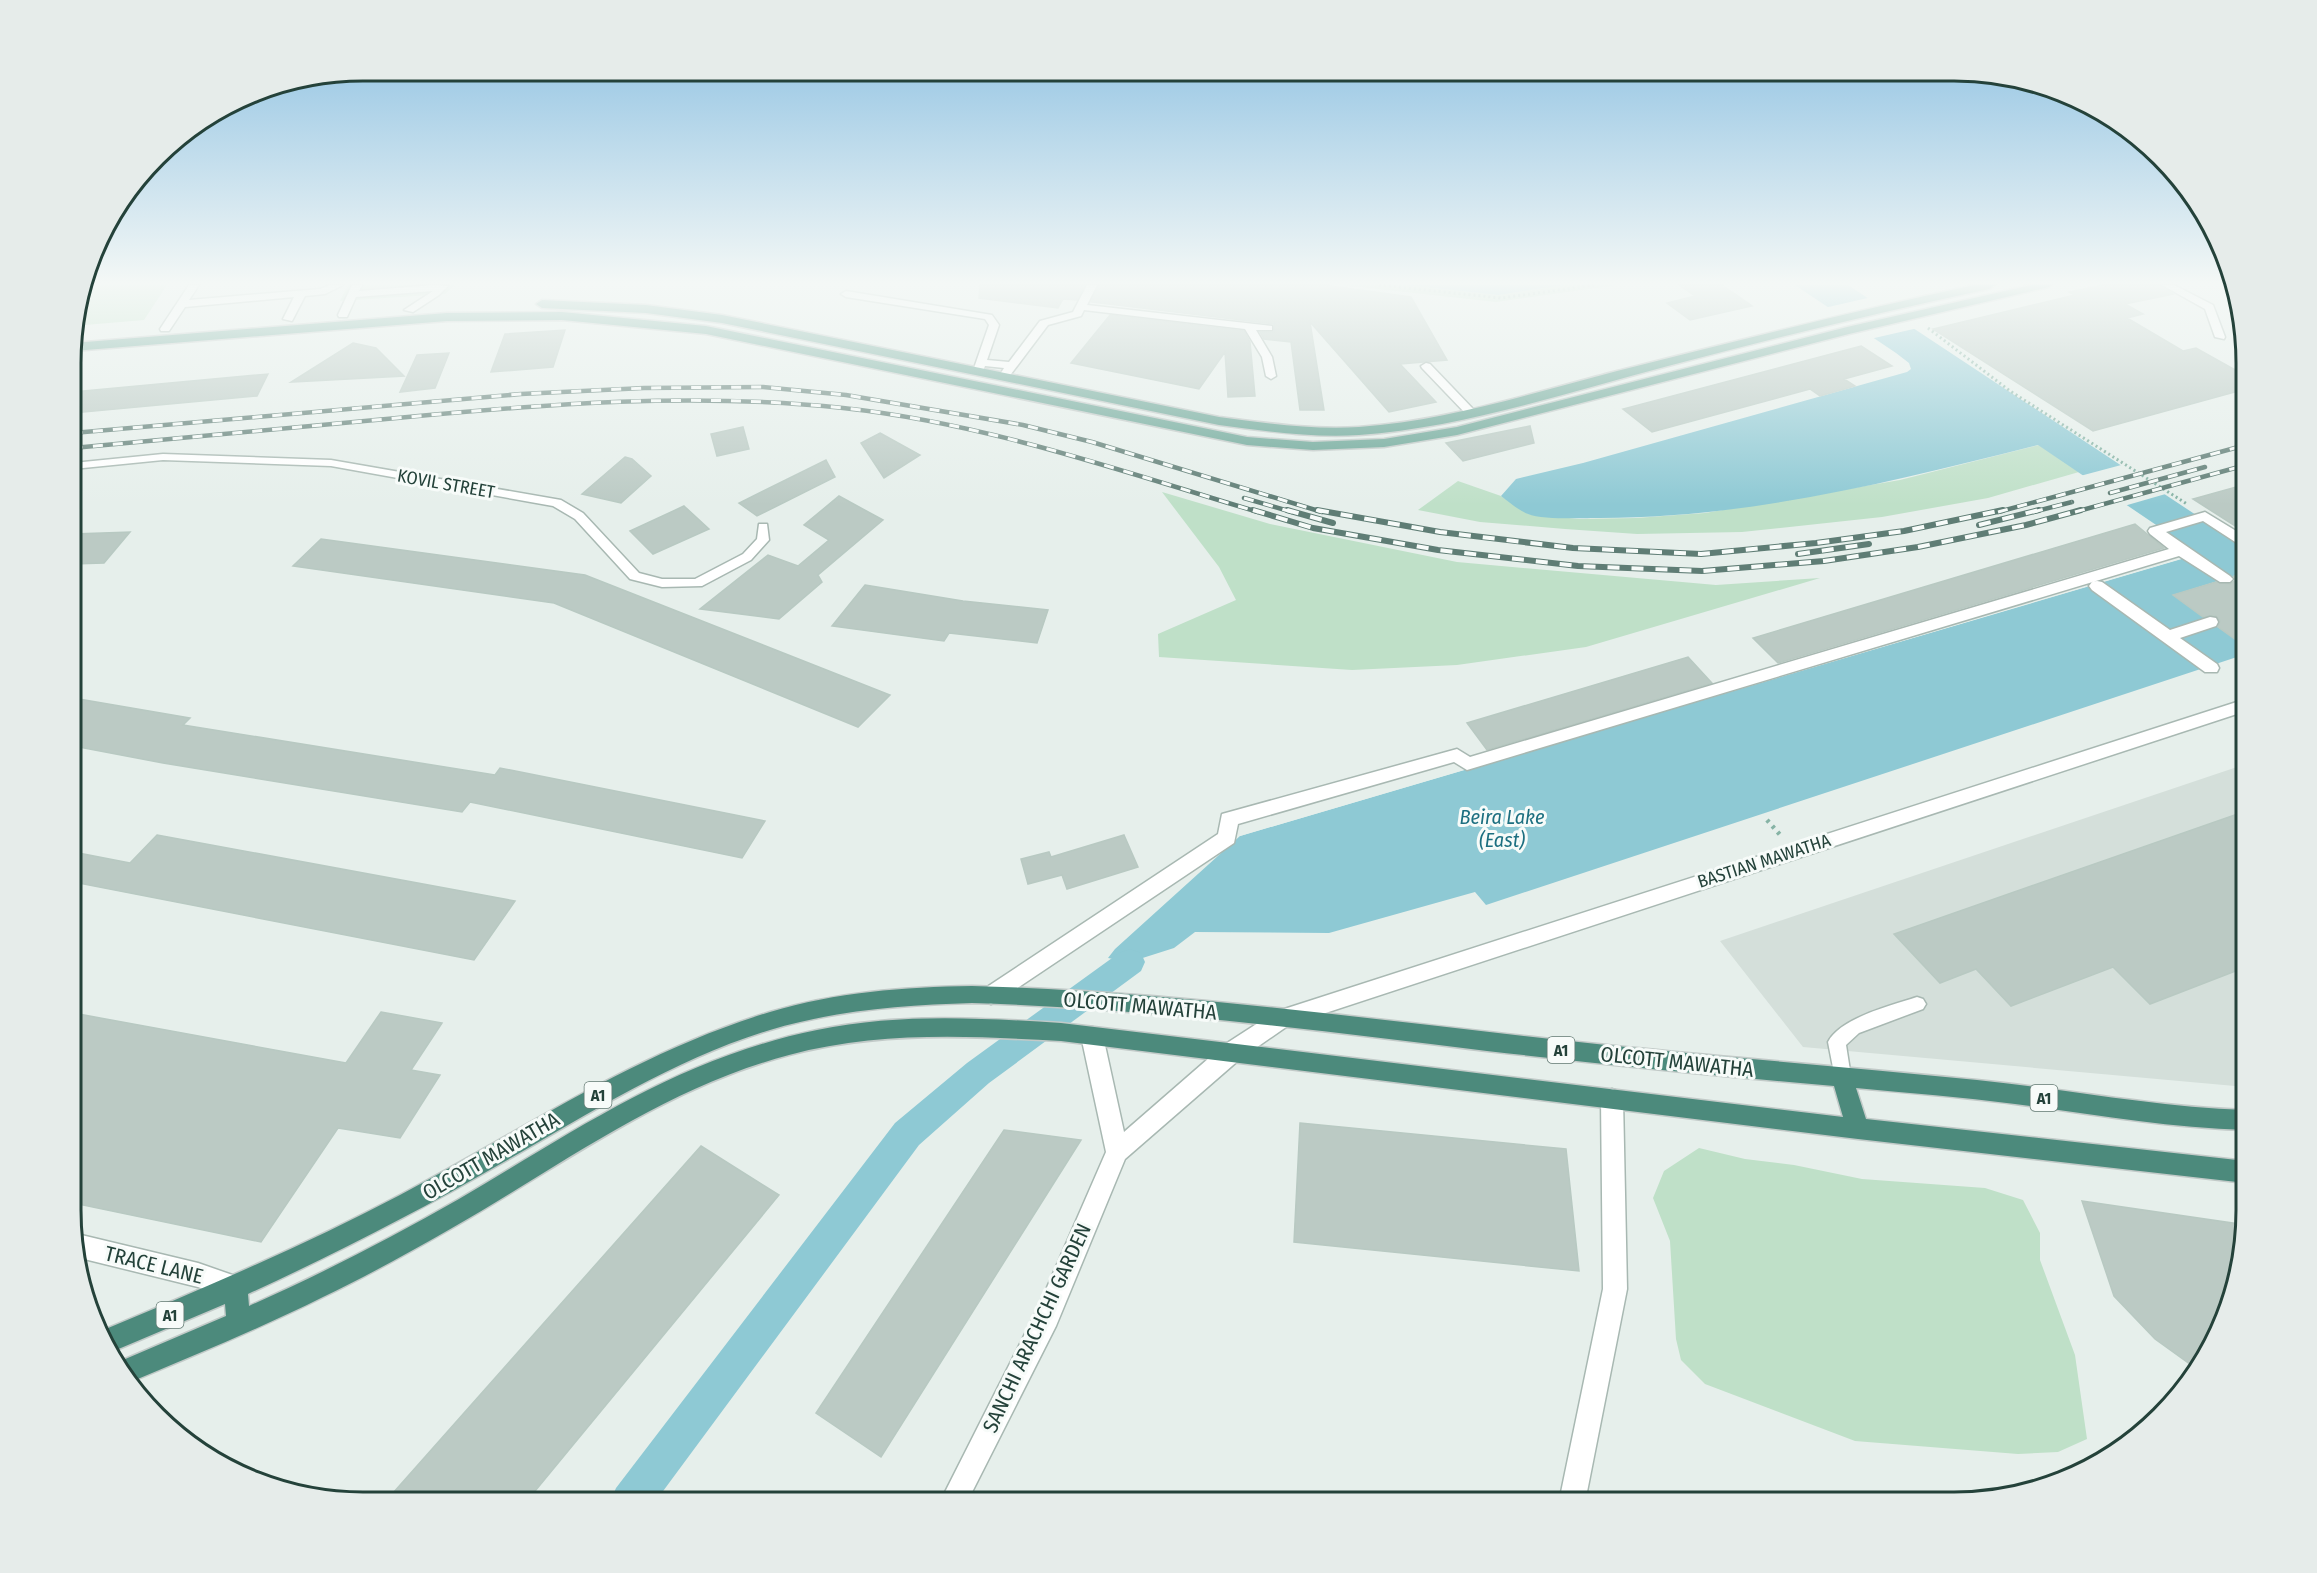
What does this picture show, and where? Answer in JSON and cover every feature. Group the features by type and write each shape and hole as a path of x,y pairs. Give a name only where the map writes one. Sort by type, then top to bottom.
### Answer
{"highway":[{"name":"OLCOTT MAWATHA","path":"112,1339 235,1288 406,1205 603,1092 681,1053 757,1024 826,1007 901,998 992,995 1102,1001 1282,1018 1647,1059 1986,1091 2202,1120 2236,1120"},
{"name":"OLCOTT MAWATHA","path":"130,1369 313,1289 379,1255 467,1206 606,1122 656,1096 699,1077 765,1053 825,1037 890,1027 954,1025 1061,1032 1858,1129 2236,1171"},
{"path":"1842,1077 1858,1129"},
{"path":"235,1288 239,1323"}],"main road":[{"path":"844,358 1247,441 1312,447 1384,443 1457,431 1740,358"},
{"path":"935,358 1008,371 1219,421 1299,431 1393,428 1471,413 1682,358"}],"street":[{"path":"2224,579 2155,531 2205,516 2236,537"},
{"path":"992,995 1227,838 1229,819 1457,754 1467,764 2181,549"},
{"path":"2097,586 2211,668"},
{"path":"2167,637 2210,622"},
{"name":"BASTIAN MAWATHA","path":"1282,1018 2236,708"},
{"name":"SANCHI ARACHCHI GARDEN","path":"958,1492 1047,1317 1117,1152 1232,1052 1282,1018"},
{"path":"1092,1036 1117,1152"},
{"path":"1574,1492 1615,1289 1612,1099"},
{"path":"2202,1120 2236,1128"},
{"name":"TRACE LANE","path":"83,1247 198,1275 235,1288"}],"lane":[{"path":"980,367 983,358"},
{"path":"1008,371 1017,358"},
{"path":"1267,358 1271,376"},
{"path":"1426,366 1471,413"},
{"name":"KOVIL STREET","path":"81,465 163,457 331,463 557,503 579,516 635,576 662,583 697,584 724,571 747,557 763,540 763,527"},
{"path":"1842,1077 1837,1042 1853,1028 1917,1004"}],"path":[{"path":"1967,358 2010,391 2205,516"}],"shaded area":[{"path":"2236,767 2236,1086 1803,1047 1720,941"}],"green space":[{"path":"2039,445 2079,472 1988,498 1882,517 1742,532 1637,534 1480,522 1418,510 1458,481 1501,496 1528,514 1579,519 1705,513 1900,480"},
{"path":"1162,492 1270,524 1457,562 1716,585 1820,578 1586,647 1457,665 1352,670 1159,657 1158,634 1236,600 1219,567"},
{"path":"1699,1148 1745,1159 1794,1165 1862,1179 1985,1188 2023,1200 2040,1233 2040,1260 2075,1355 2087,1439 2058,1452 2018,1454 1855,1441 1705,1384 1681,1360 1676,1339 1670,1241 1653,1198 1664,1171"}],"water":[{"path":"1903,358 1959,358 2236,541 2236,576 2233,577 2038,445 1876,484 1711,512 1656,516 1552,518 1528,514 1501,496 1516,479 1583,463 1907,372 1911,369 1909,363"},
{"name":"Beira Lake (East)","path":"2185,558 2219,581 2174,595 2236,639 2236,657 1486,905 1475,892 1329,933 1195,932 1174,948 1130,962 1108,958 1115,949 1240,836"}],"pier":[{"path":"2125,464 2169,493 2124,506 2080,476"},
{"path":"2184,555 2222,581 2180,596 2235,636 2235,639 2173,595 2218,581 2184,558 1240,836 1238,833"}],"building":[{"path":"329,358 386,358 404,376 291,382"},
{"path":"415,358 447,358 435,388 400,392"},
{"path":"496,358 556,358 553,367 491,372"},
{"path":"1075,358 1220,358 1199,389 1071,363"},
{"path":"1225,358 1252,358 1255,396 1228,397"},
{"path":"1293,358 1316,358 1324,410 1300,410"},
{"path":"1342,358 1446,358 1447,360 1400,364 1436,402 1389,412"},
{"path":"1814,358 1880,358 1892,366 1844,379 1855,386 1820,396 1810,389 1652,432 1623,409"},
{"path":"1979,358 2215,358 2236,370 2236,392 2093,431"},
{"path":"268,374 257,396 81,412 81,391"},
{"path":"1530,426 1534,443 1463,461 1446,443"},
{"path":"743,427 749,449 717,456 711,434"},
{"path":"880,433 920,455 884,478 861,443"},
{"path":"625,457 632,459 651,476 621,503 582,494"},
{"path":"826,460 835,477 757,516 739,503"},
{"path":"2236,487 2236,527 2193,499"},
{"path":"839,496 883,520 818,575 822,582 779,619 700,609 768,555 798,566 829,540 804,525"},
{"path":"684,506 709,529 653,554 630,531"},
{"path":"2135,524 2164,548 1778,663 1753,638"},
{"path":"130,532 104,563 81,564 81,534"},
{"path":"321,539 585,575 890,695 858,727 554,603 293,566"},
{"path":"2236,575 2236,640 2218,627 2220,621 2216,616 2203,617 2173,595 2216,582 2230,584 2235,581 2234,576"},
{"path":"865,585 963,601 1048,610 1037,643 949,633 944,641 832,626"},
{"path":"1688,657 1712,683 1487,750 1467,723"},
{"path":"81,699 190,718 183,725 495,775 500,768 765,821 742,858 470,802 462,812 81,748"},
{"path":"2236,814 2236,971 2150,1004 2113,967 2011,1006 1976,969 1940,983 1894,934"},
{"path":"157,835 515,901 474,960 81,884 81,854 130,863"},
{"path":"1124,835 1138,867 1067,889 1062,875 1028,884 1021,859 1049,852 1051,857"},
{"path":"381,1012 442,1023 411,1070 440,1075 400,1138 338,1128 261,1242 81,1205 81,1014 346,1063"},
{"path":"1300,1123 1566,1149 1579,1271 1294,1242"},
{"path":"1004,1130 1081,1140 881,1457 816,1413"},
{"path":"701,1146 779,1195 534,1492 394,1492"},
{"path":"2082,1201 2235,1223 2231,1265 2221,1301 2207,1335 2190,1364 2155,1339 2114,1296"}],"waterway":[{"path":"638,1492 907,1134 978,1073 1130,962"}],"railway":[{"path":"81,432 521,394 644,388 763,387 846,395 1023,425 1092,442 1322,512"},
{"path":"81,447 564,404 676,400 787,403 896,415 1001,437 1104,465 1258,512"},
{"path":"1998,512 2236,448"},
{"path":"2110,493 2205,467"},
{"path":"2075,512 2236,468"},
{"path":"1244,498 1292,512"},
{"path":"2033,512 2072,502"},
{"path":"1253,510 1313,528 1438,550 1578,566 1702,571 1824,561 1918,547 2026,525 2081,510"},
{"path":"1287,510 1333,523"},
{"path":"1317,510 1440,532 1573,548 1701,554 1816,543 1904,531 2003,510"},
{"path":"1979,525 2039,510"},
{"path":"1798,554 1869,544"}]}
